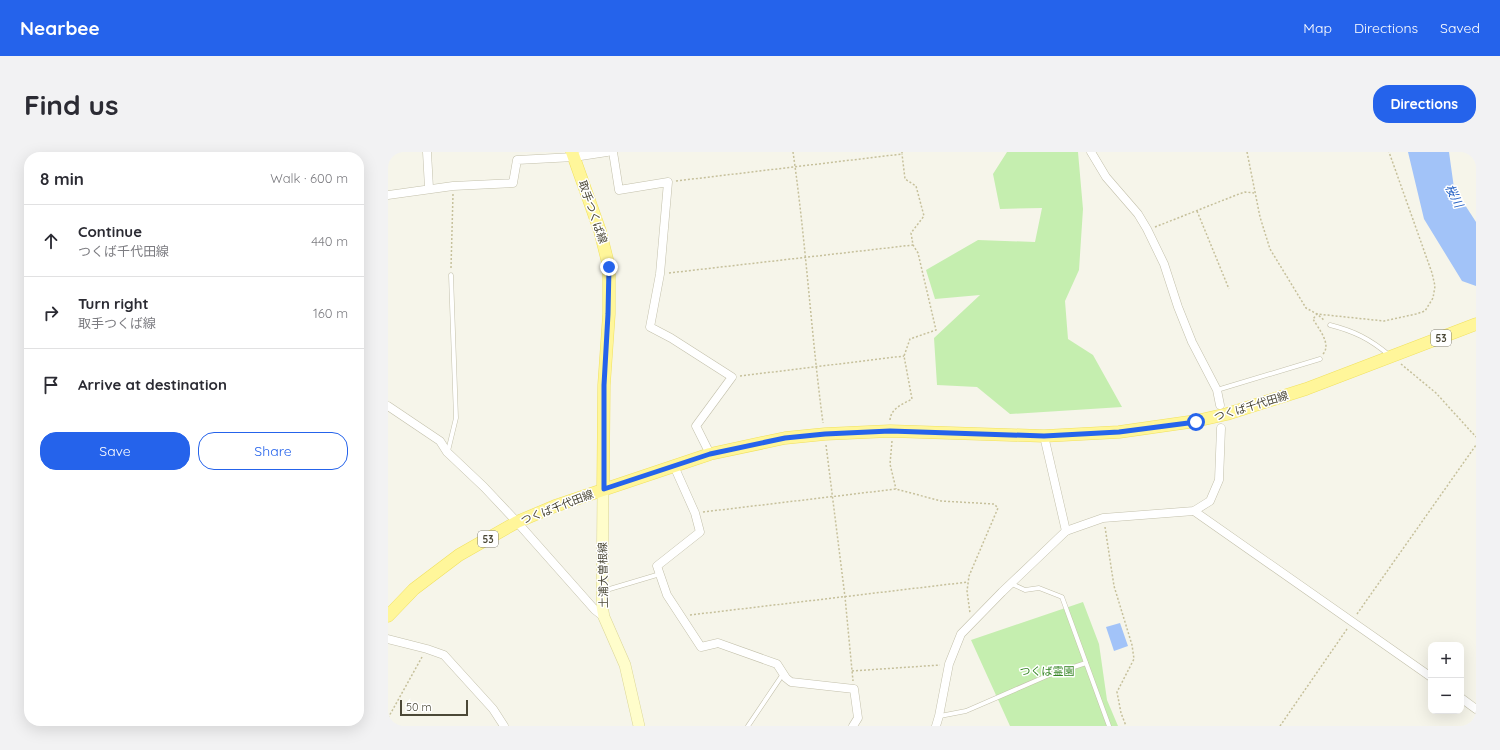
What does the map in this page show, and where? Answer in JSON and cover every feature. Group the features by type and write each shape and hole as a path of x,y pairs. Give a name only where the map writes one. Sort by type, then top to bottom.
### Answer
{"main road":[{"name":"取手つくば線","path":"573,154 600,231 609,267 604,385 604,489"},
{"name":"つくば千代田線","path":"388,616 414,589 459,555 517,522 555,506 710,454 785,438 825,434 890,431 1044,436 1119,432 1196,422 1292,394 1406,352 1476,324"},
{"name":"土浦大曽根線","path":"604,489 601,592 604,617 625,665 639,726"}],"street":[{"path":"427,152 429,188"},
{"path":"388,195 429,188 513,183 517,160 607,152"},
{"path":"613,152 619,190 668,182 660,274 650,327 671,338 732,377 696,426 710,454"},
{"path":"1091,152 1106,177 1138,214 1147,230 1164,264 1178,307 1192,342 1217,390 1220,405"},
{"path":"388,406 440,441 447,452 484,487 595,610 604,617"},
{"path":"936,726 949,664 961,634 1066,531 1103,518 1194,511 1210,501 1219,480 1221,428"},
{"path":"1044,436 1066,531"},
{"path":"674,466 695,512 700,532 658,566 667,595 701,648 718,643 777,664 783,674 791,682 854,689 858,718 853,726"},
{"path":"1194,511 1428,676"},
{"path":"388,639 444,655 493,709 504,726"},
{"path":"1464,700 1476,709"}],"lane":[{"path":"447,452 456,418 451,275"},
{"path":"1330,325 1361,335 1392,357"},
{"path":"1217,390 1320,359"},
{"path":"601,592 660,574"},
{"path":"1012,584 1025,590 1039,588 1062,597 1109,726"},
{"path":"939,716 966,711 1048,675 1086,663"},
{"path":"748,726 783,674"}],"path":[{"path":"793,152 816,366 846,597 854,689"},
{"path":"1247,152 1263,232 1270,249 1306,308 1317,314 1330,325"},
{"path":"1317,314 1384,321 1425,311 1433,298 1435,286 1432,273 1389,152"},
{"path":"668,182 902,153 905,180 916,186 924,216 911,234 913,244 918,253 936,330 910,339 904,356 912,399 896,407 890,418 890,431 893,438 890,464 896,489"},
{"path":"451,275 453,186"},
{"path":"1147,230 1245,192 1255,193"},
{"path":"1197,211 1228,289"},
{"path":"660,274 913,244"},
{"path":"1317,314 1313,319 1326,341 1326,352 1320,359"},
{"path":"732,377 904,356"},
{"path":"1392,357 1436,393 1476,437"},
{"path":"1280,726 1476,445"},
{"path":"695,512 896,489 941,501 994,504 998,508 969,576 967,591 972,624"},
{"path":"1103,518 1114,586 1132,645 1134,659 1117,692 1121,713 1126,726"},
{"path":"680,616 968,582"},
{"path":"388,718 427,649"},
{"path":"852,671 949,664"}],"green space":[{"path":"1007,152 1078,152 1083,209 1079,270 1065,301 1068,339 1093,355 1122,407 1010,414 977,387 937,385 934,338 980,295 935,299 926,270 978,240 1035,242 1042,208 1000,209 993,174"},
{"name":"つくば霊園","path":"1083,602 1099,644 1107,700 1118,726 1010,726 971,640"}],"water":[{"name":"桜川","path":"1408,152 1449,152 1454,188 1476,222 1476,286 1462,281 1424,219"},
{"path":"1120,623 1128,646 1114,651 1106,627"}],"route":[{"path":"609,267 604,385 604,489 710,454 785,438 825,434 890,431 1044,436 1119,432 1196,422"}]}
